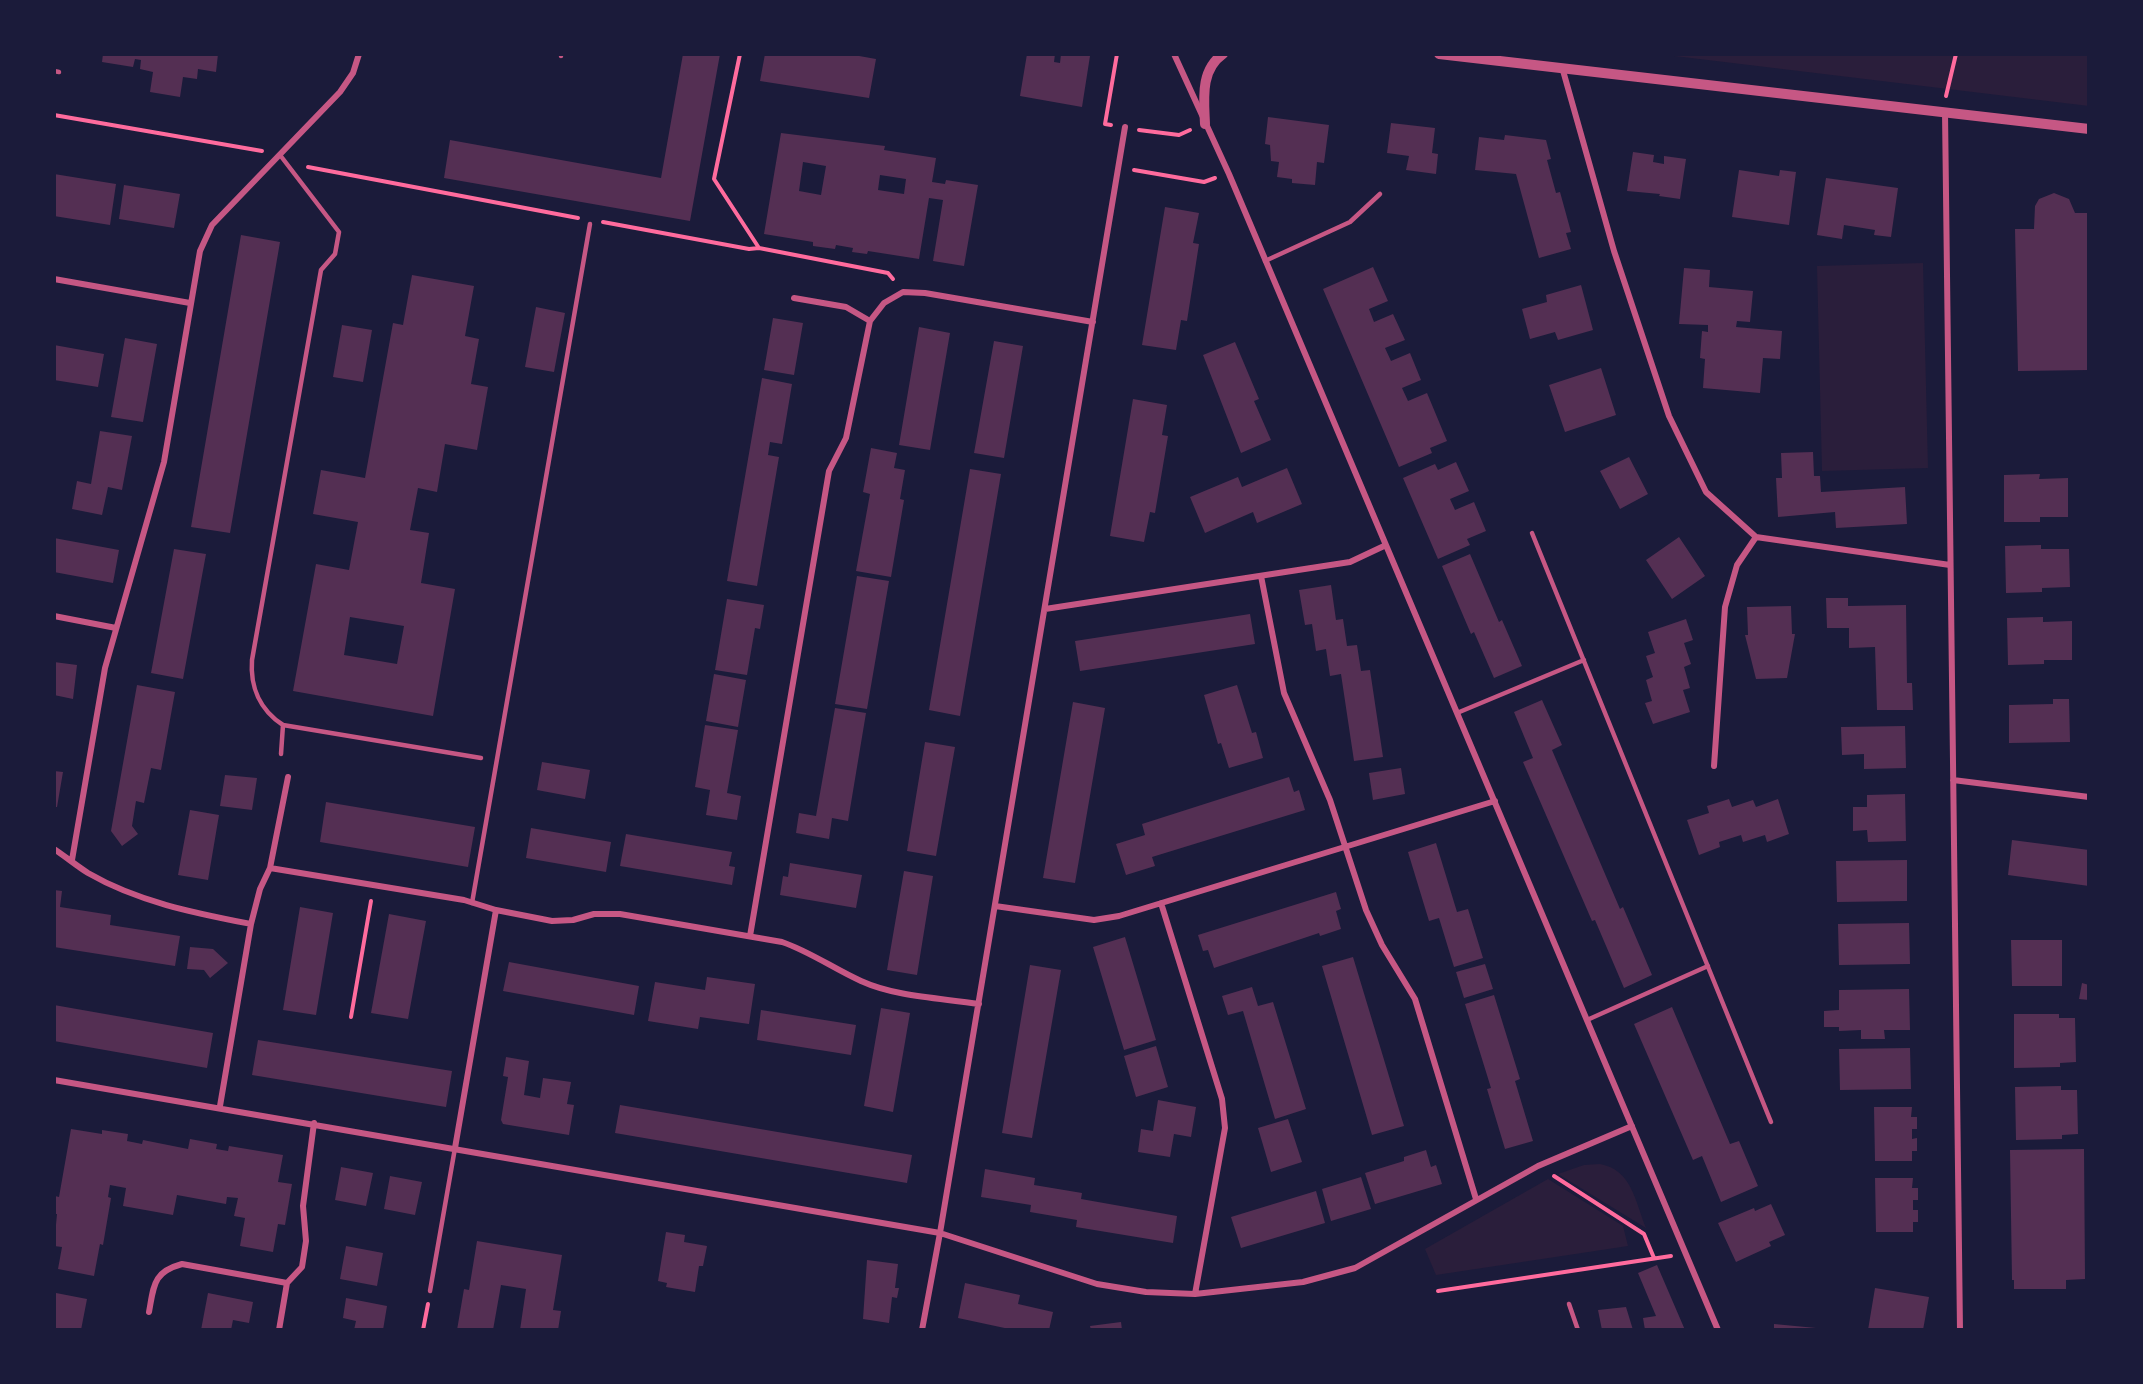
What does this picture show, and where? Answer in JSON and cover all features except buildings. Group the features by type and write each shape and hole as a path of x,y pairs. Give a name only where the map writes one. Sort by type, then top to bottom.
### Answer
{"street":[{"path":"72,860 105,668 164,462 200,251 213,225 340,92 353,73 359,54"},
{"path":"1174,54 1204,124 1229,174 1384,546 1495,801 1718,1330"},
{"path":"1204,124 1206,77 1214,60 1223,54"},
{"path":"1439,54 2089,129"},
{"path":"1562,67 1614,251 1669,416 1706,492 1756,537 1950,565"},
{"path":"1945,112 1960,1330"},
{"path":"922,1330 979,1004 1125,127"},
{"path":"54,279 190,303"},
{"path":"750,936 829,471 846,438 870,321 884,303 903,292 925,293 1093,322"},
{"path":"794,298 846,307 870,321"},
{"path":"1714,766 1725,607 1737,565 1756,537"},
{"path":"1045,609 1350,562 1384,546"},
{"path":"1262,576 1284,693 1330,800 1370,919 1415,999 1476,1199"},
{"path":"54,616 116,628"},
{"path":"220,1106 251,924 260,889 270,868 288,777"},
{"path":"1953,780 2089,797"},
{"path":"995,906 1094,920 1161,903 1495,801"},
{"path":"54,849 88,873 159,903 251,924"},
{"path":"270,868 472,903 552,921 573,920 594,914 620,914 782,942 807,951 861,981 882,988 979,1004"},
{"path":"1161,903 1222,1099 1225,1128 1195,1294"},
{"path":"455,1148 496,910"},
{"path":"54,1080 220,1106 940,1233 1097,1284 1146,1292 1195,1294 1303,1282 1355,1268 1538,1166 1632,1126"},
{"path":"279,1330 287,1283 302,1267 306,1241 303,1206 314,1123"},
{"path":"149,1312 155,1282 166,1268 182,1264 287,1283"}],"lane":[{"path":"280,154 339,232 336,254 321,270 252,660 251,675 255,690 273,718 283,725 481,758"},
{"path":"1265,261 1350,222 1380,194"},
{"path":"472,903 590,224"},
{"path":"1532,532 1771,1122"},
{"path":"1457,712 1584,660"},
{"path":"281,754 283,725"},
{"path":"1587,1020 1708,966"},
{"path":"430,1291 455,1148"},
{"path":"1569,1304 1578,1330"}],"path":[{"path":"740,54 714,179 759,248"},
{"path":"1117,54 1105,124 1179,135 1204,124"},
{"path":"1945,112 1947,89 1956,54"},
{"path":"54,114 280,154 314,169 584,219"},
{"path":"1119,167 1204,182 1229,174"},
{"path":"596,221 749,249 759,248 888,273 903,292"},
{"path":"351,1017 374,885"},
{"path":"1538,1166 1644,1234 1654,1258"},
{"path":"1438,1291 1684,1253"},
{"path":"423,1330 430,1291"}],"shaded area":[{"path":"1658,54 2089,54 2089,106"},
{"path":"1923,263 1928,468 1822,471 1817,266"},
{"path":"1600,1164 1611,1167 1626,1180 1646,1228 1558,1174 1584,1165"},
{"path":"1548,1179 1623,1226 1628,1246 1436,1275 1425,1249"}]}
